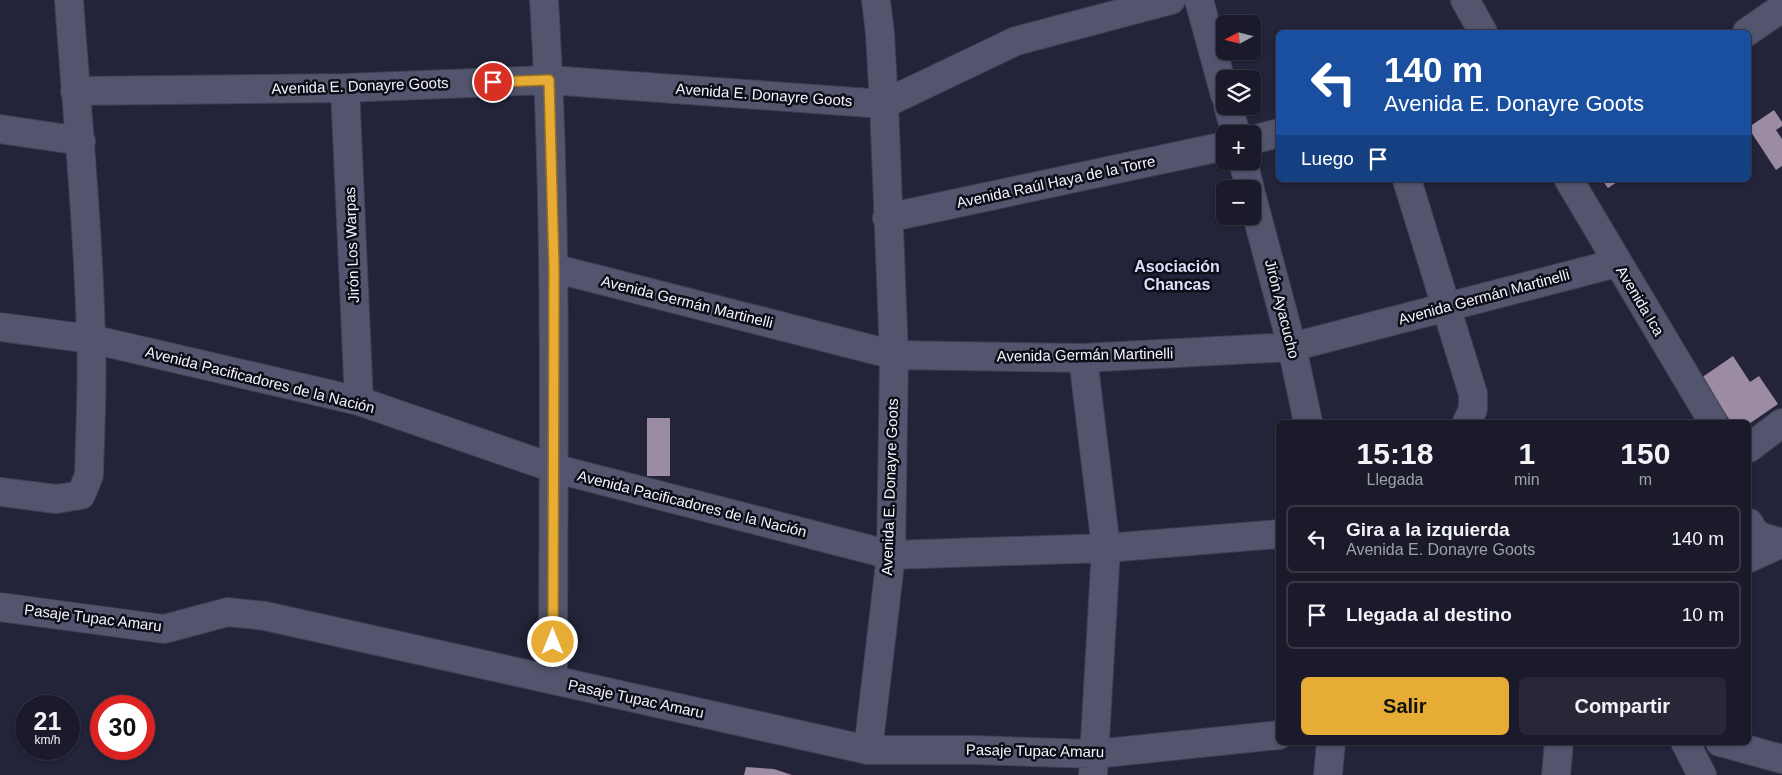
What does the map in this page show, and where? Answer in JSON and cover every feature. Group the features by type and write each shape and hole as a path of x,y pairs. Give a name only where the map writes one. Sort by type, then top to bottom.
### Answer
{"street":[{"path":"0,492 56,499 81,494 89,475 92,340 81,141 75,91 69,0"},
{"path":"544,0 549,80 554,268 553,680"},
{"name":"Avenida E. Donayre Goots","path":"868,750 891,554 894,355 887,218 884,104 876,0"},
{"name":"Avenida E. Donayre Goots","path":"75,91 345,88 549,80 884,104 1016,41 1171,0"},
{"path":"1199,0 1218,70"},
{"path":"1465,0 1482,30"},
{"path":"1750,30 1782,8"},
{"name":"Jirón Los Warpas","path":"345,88 359,401"},
{"path":"0,129 81,141"},
{"path":"1261,138 1276,134"},
{"name":"Avenida Raúl Haya de la Torre","path":"887,218 1216,148"},
{"path":"1408,182 1473,394 1473,409 1468,420"},
{"name":"Avenida Ica","path":"1569,182 1711,420"},
{"name":"Jirón Ayacucho","path":"1259,225 1292,347 1308,420"},
{"name":"Avenida Germán Martinelli","path":"554,268 894,355 1083,358 1292,347 1617,263"},
{"name":"Avenida Pacificadores de la Nación","path":"0,327 92,340 359,401 553,468 891,554 1106,548 1276,534"},
{"path":"1083,358 1106,548 1094,764"},
{"path":"1751,446 1782,423"},
{"path":"1751,526 1756,535 1782,543 1751,557"},
{"name":"Pasaje Tupac Amaru","path":"0,607 164,629 228,612 256,615 868,750 974,750 1094,764 1276,735"},
{"path":"1328,775 1331,745"},
{"path":"1556,775 1558,745"},
{"path":"1687,745 1702,775"},
{"path":"1731,745 1782,759"}],"building":[{"path":"1774,110 1782,122 1782,126 1776,130 1782,139 1782,166 1776,170 1751,132 1751,126"},
{"path":"1604,182 1617,182 1608,188"},
{"path":"1733,356 1750,382 1759,376 1778,404 1751,423 1751,420 1730,420 1701,378"},
{"path":"647,418 670,418 670,476 647,476"},
{"path":"746,767 774,769 792,775 744,775"}],"district":[{"name":"Asociación Chancas","path":"1177,275"}],"route":[{"path":"493,82 549,80 554,268 553,642"}]}
